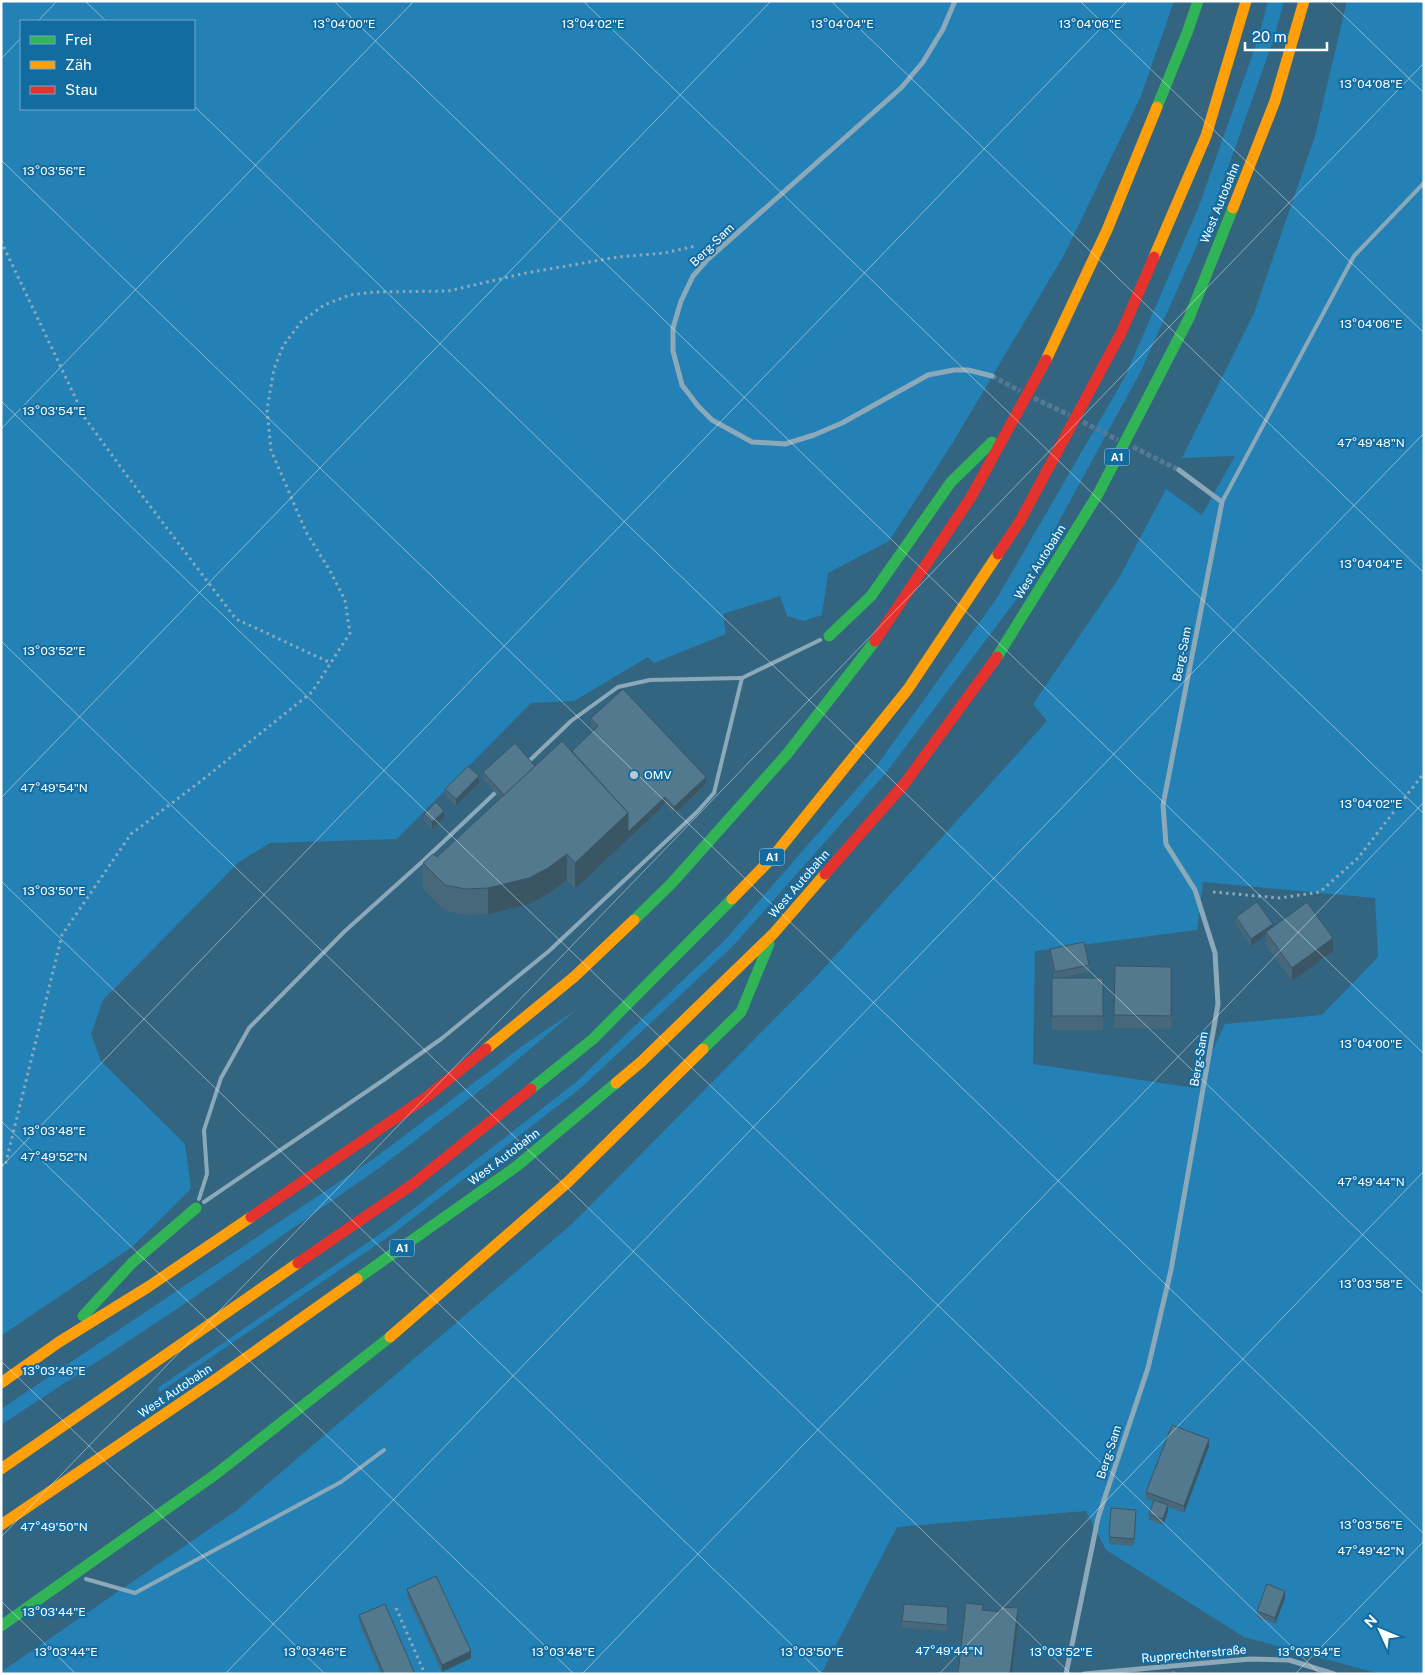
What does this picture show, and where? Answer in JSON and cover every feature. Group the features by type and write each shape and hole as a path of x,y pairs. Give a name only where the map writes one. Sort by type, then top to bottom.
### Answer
{"highway":[{"path":"1,1383 59,1342 148,1287 428,1096 574,978 671,884 787,754 879,636 971,497 1041,371 1107,230 1187,33 1198,1"},
{"name":"A1","path":"1,1469 413,1184 593,1039 772,858 908,690 1020,520 1126,323 1206,136 1246,1"},
{"name":"West Autobahn","path":"1,1525 216,1379 517,1166 641,1062 774,933 904,783 1004,647 1098,494 1189,318 1275,101 1304,1"},
{"path":"828,636 871,596 950,482 1010,426"},
{"path":"1,1626 216,1474 389,1338 568,1182 741,1012 774,933"},
{"path":"59,1342 132,1262 196,1208"}],"street":[{"name":"Berg-Sam","path":"955,1 938,38 923,62 901,88 707,260 693,276 681,301 673,328 673,351 682,385 698,406 712,420 752,442 785,444 814,435 842,423 928,375 954,370 968,370 992,376"},
{"path":"1179,470 1222,502"},
{"name":"Berg-Sam","path":"1066,1674 1098,1518 1148,1368 1171,1270 1218,1004 1215,953 1194,890 1166,844 1163,806 1222,502"},
{"name":"Rupprechterstraße","path":"1084,1674 1250,1659 1288,1660 1334,1674"}],"lane":[{"path":"1222,502 1354,256 1424,183"},
{"path":"526,763 571,721 618,688 650,680 742,678 828,636"},
{"path":"196,1208 441,1039 549,950 697,812 714,792 742,678"},
{"path":"196,1208 207,1174 204,1130 221,1078 249,1028 345,931 423,861 495,792"},
{"path":"72,1575 135,1593 341,1482 384,1450"}],"path":[{"path":"1,1165 5,1166 62,934 131,834 201,781 312,692 350,633 344,600 329,569 306,532 271,450 267,409 274,369 284,346 301,322 324,304 350,295 375,292 448,291 526,273 618,257 664,253 731,239"},
{"path":"1,241 85,418 236,619 331,663"},
{"path":"1194,890 1280,898 1320,892 1358,858 1424,772"},
{"path":"396,1608 425,1674"}],"shaded area":[{"path":"1,1 1174,1 1141,96 1064,255 952,444 889,541 828,573 822,615 804,621 787,616 780,596 723,614 726,634 654,663 648,657 574,701 531,703 397,839 270,843 239,862 103,1000 91,1034 101,1061 185,1144 191,1189 132,1247 1,1336"},
{"path":"1268,1 1284,1 1274,38 1214,207 1141,371 1016,600 885,774 733,946 582,1087 394,1233 160,1392 158,1388 390,1227 576,1082 725,940 875,768 997,598 1125,377 1199,206 1259,36"},
{"path":"1347,1 1424,1 1424,1674 1380,1674 1244,1637 1106,1550 1086,1511 897,1527 821,1674 1,1674 1,1672 237,1510 573,1223 814,979 1047,721 1033,704 1119,578 1166,489 1202,515 1235,456 1182,458 1254,313 1315,136","holes":["1203,882 1375,898 1378,957 1322,1015 1225,1024 1195,1088 1033,1064 1035,951 1197,930"]},
{"path":"576,1010 496,1078 382,1166 180,1307 1,1425 1,1409 376,1157 525,1044"}],"building":[{"name":"OMV","path":"623,689 706,777 674,807 665,797 628,832 628,813 572,751 598,726 591,718"},
{"path":"562,741 628,813 575,863 567,854 548,868 529,878 488,888 465,889 445,885 423,863 433,854 437,857"},
{"path":"515,743 535,766 504,795 483,772"},
{"path":"468,766 479,776 456,799 445,789"},
{"path":"436,802 444,811 432,822 424,814"},
{"path":"1257,902 1273,924 1251,939 1236,917"},
{"path":"1307,902 1333,938 1292,968 1266,932"},
{"path":"1084,942 1089,965 1055,972 1050,949"},
{"path":"1115,966 1171,967 1171,1016 1114,1015"},
{"path":"1052,978 1103,978 1103,1016 1052,1016"},
{"path":"1172,1425 1209,1439 1184,1506 1146,1492"},
{"path":"1154,1500 1168,1505 1163,1519 1149,1514"},
{"path":"1111,1508 1136,1510 1134,1539 1109,1537"},
{"path":"436,1576 471,1651 442,1665 407,1589"},
{"path":"1267,1584 1285,1591 1275,1618 1257,1611"},
{"path":"966,1603 983,1605 982,1610 1000,1612 1001,1607 1018,1608 1010,1674 958,1674"},
{"path":"385,1604 415,1674 384,1674 359,1615"},
{"path":"904,1604 948,1607 947,1625 902,1621"},
{"path":"1172,1669 1180,1674 1169,1674"}],"tunnel":[{"path":"992,376 1020,391"},
{"path":"1034,398 1069,415"},
{"path":"1083,422 1118,440"},
{"path":"1133,447 1179,470"}],"traffic: fast":[{"path":"1157,107 1198,1"},
{"path":"997,657 1098,494 1189,318 1233,208"},
{"path":"829,636 871,596 951,482 992,442"},
{"path":"634,920 671,884 787,754 875,641"},
{"path":"531,1089 593,1039 732,899"},
{"path":"703,1049 741,1012 769,944"},
{"path":"357,1279 517,1166 616,1083"},
{"path":"83,1316 132,1263 196,1208"},
{"path":"1,1626 216,1474 390,1337"}],"traffic: slow":[{"path":"1154,257 1206,136 1246,1"},
{"path":"1233,208 1275,101 1304,1"},
{"path":"1046,360 1107,230 1157,107"},
{"path":"732,899 772,858 908,689 998,554"},
{"path":"616,1083 641,1062 774,933 825,874"},
{"path":"486,1049 574,977 634,920"},
{"path":"390,1337 568,1182 703,1049"},
{"path":"1,1383 59,1342 148,1287 251,1217"},
{"path":"1,1469 298,1263"},
{"path":"1,1525 216,1379 357,1279"}],"traffic: jam":[{"path":"998,554 1020,521 1122,331 1154,257"},
{"path":"875,641 971,497 1046,360"},
{"path":"825,874 905,783 997,657"},
{"path":"251,1217 428,1096 486,1049"},
{"path":"298,1263 413,1184 531,1089"}],"place":[{"name":"OMV","path":"634,775"}]}
